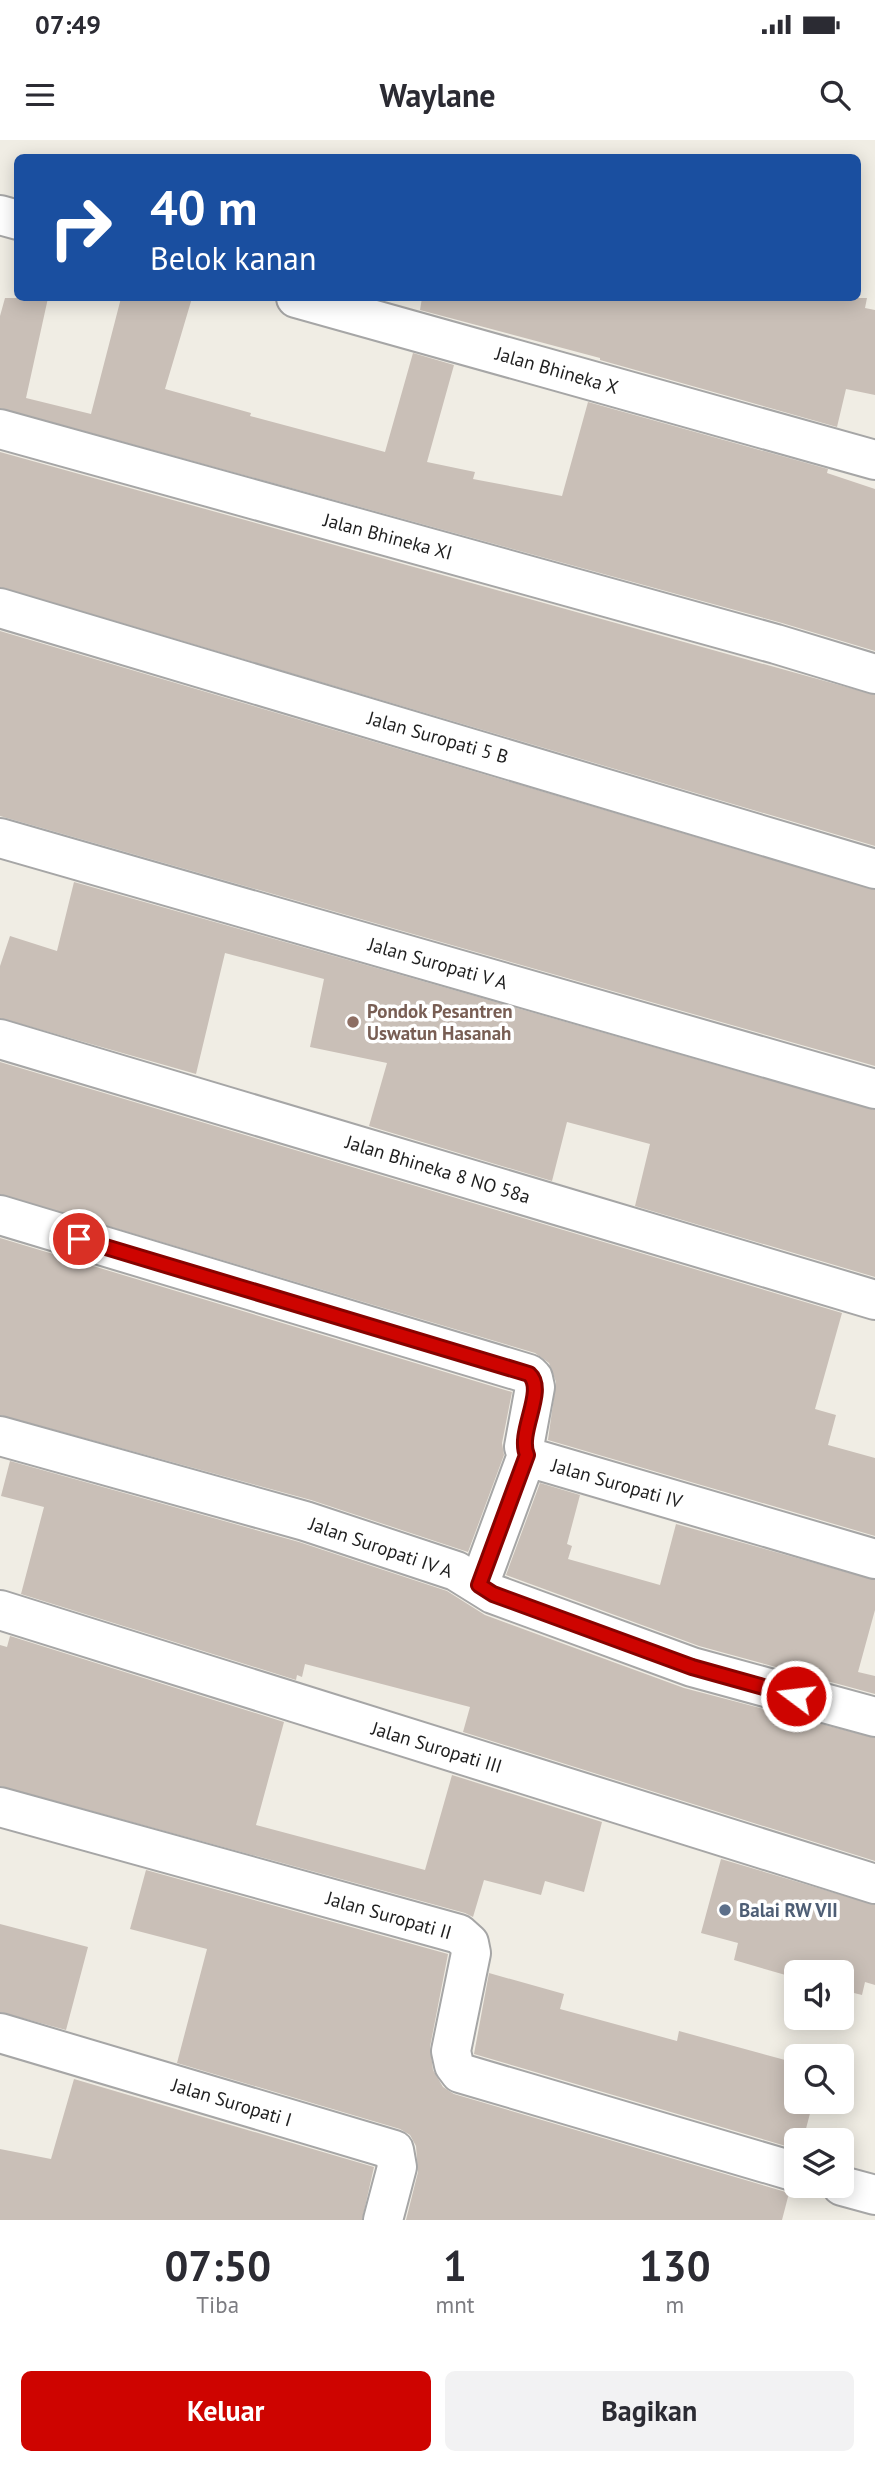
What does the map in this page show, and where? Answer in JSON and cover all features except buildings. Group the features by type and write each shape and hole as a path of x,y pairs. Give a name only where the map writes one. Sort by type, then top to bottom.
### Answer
{"street":[{"name":"Jalan Bhineka X","path":"307,301 875,460"},
{"name":"Jalan Bhineka XI","path":"0,429 776,644 875,674"},
{"name":"Jalan Suropati 5 B","path":"0,608 875,869"},
{"name":"Jalan Suropati V A","path":"0,838 875,1089"},
{"name":"Jalan Bhineka 8 NO 58a","path":"0,1039 875,1300"},
{"name":"Jalan Suropati IV","path":"0,1215 529,1374 535,1387 524,1444 527,1455 875,1559"},
{"name":"Jalan Suropati IV A","path":"0,1436 305,1521 456,1571 493,1594 692,1667 875,1717"},
{"path":"479,1585 527,1455"},
{"name":"Jalan Suropati III","path":"0,1610 875,1884"},
{"name":"Jalan Suropati II","path":"0,1807 458,1934 469,1943 471,1953 452,2051 454,2065 460,2073 784,2168"},
{"name":"Jalan Suropati I","path":"0,2033 394,2150 397,2167 383,2220"},
{"path":"854,2189 875,2195"}],"place":[{"name":"Pondok Pesantren Uswatun Hasanah","path":"353,1022"},
{"name":"Balai RW VII","path":"725,1910"}],"route":[{"path":"79,1239 529,1374 535,1387 524,1444 527,1455 479,1585 493,1594 692,1667 796,1696"}]}
